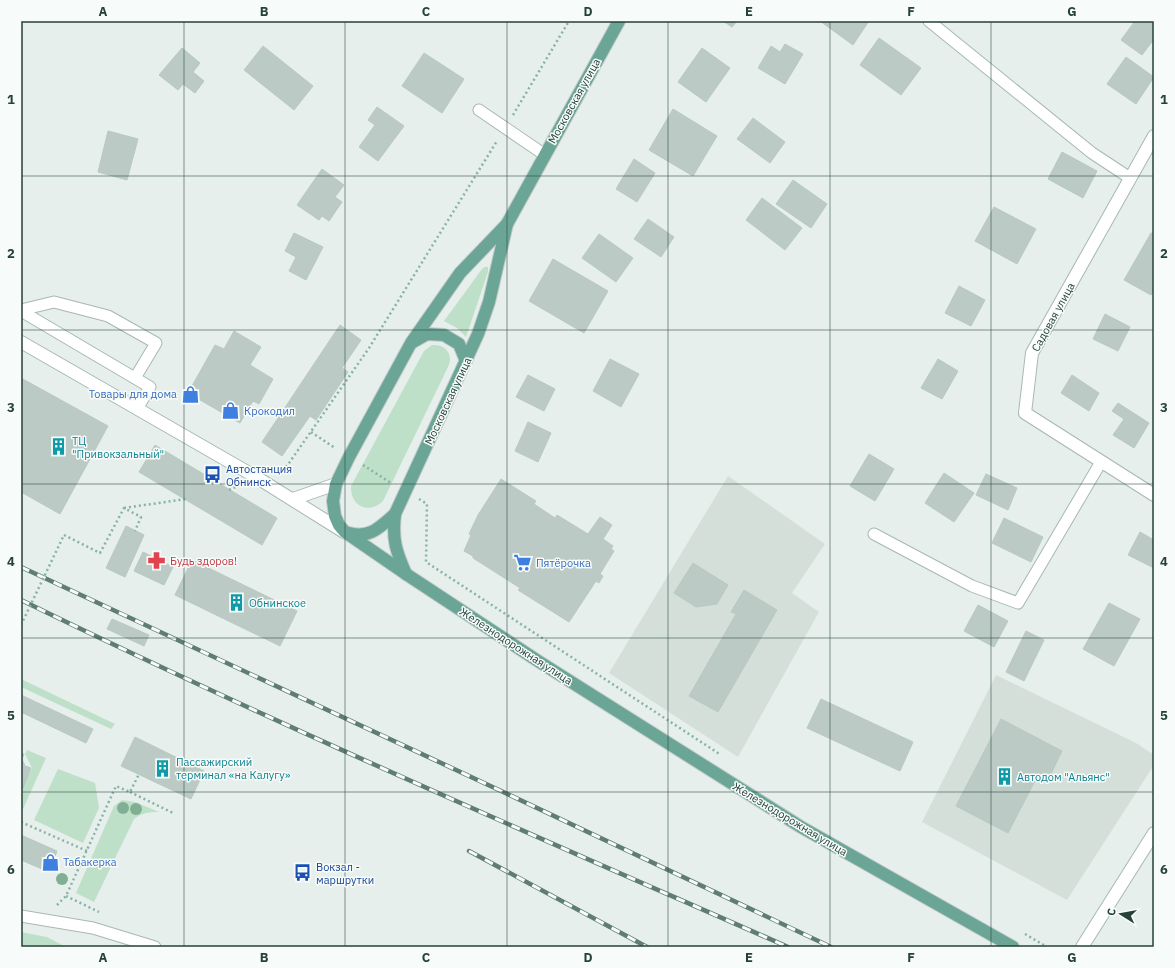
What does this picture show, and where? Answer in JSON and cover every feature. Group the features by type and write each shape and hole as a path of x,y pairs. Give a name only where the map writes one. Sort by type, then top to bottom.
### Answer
{"main road":[{"name":"Московская улица","path":"345,532 339,525 333,509 333,500 336,484 349,457 411,343 460,273 507,224 619,21"},
{"name":"Московская улица","path":"406,574 395,548 395,514 478,334 489,302 507,224"},
{"path":"411,343 426,334 444,335 459,344 466,361"},
{"path":"345,532 358,536 367,534 378,529 395,514"},
{"name":"Железнодорожная улица","path":"345,532 538,661 801,827 1013,947"}],"street":[{"name":"Садовая улица","path":"1154,136 1032,353 1025,413 1154,495"},
{"name":"Железнодорожная улица","path":"21,342 256,477 345,532"},
{"path":"293,499 336,484"},
{"path":"1082,947 1154,833"}],"lane":[{"path":"928,21 1092,153 1130,178"},
{"path":"478,110 545,155"},
{"path":"21,311 54,302 108,316 156,343 135,378"},
{"path":"21,311 150,387 137,409"},
{"path":"874,534 972,586 1018,603 1101,462"},
{"path":"21,916 93,928 155,947"}],"path":[{"path":"229,490 256,477 287,466 369,348 465,194 569,21"},
{"path":"311,432 405,492 427,504 426,562 724,756"},
{"path":"124,508 186,499"},
{"path":"21,625 64,535 100,553 124,508"},
{"path":"124,508 141,517 135,531"},
{"path":"130,792 139,774"},
{"path":"50,904 57,905 66,896 116,786 174,813"},
{"path":"21,822 86,851"},
{"path":"66,896 102,913"},
{"path":"1020,932 1047,947"}],"shaded area":[{"path":"728,476 825,544 792,593 819,612 738,757 609,673"},
{"path":"996,675 1136,743 1154,755 1154,765 1067,900 922,822"}],"green space":[{"path":"485,267 488,267 488,272 466,337 457,328 444,321"},
{"path":"432,345 441,346 448,351 450,363 383,501 372,508 361,507 354,499 351,486 424,351"},
{"path":"21,679 115,724 111,729 21,687"},
{"path":"27,750 46,758 23,809 21,809 21,791 32,768 25,754"},
{"path":"58,769 95,783 99,808 83,843 34,820"},
{"path":"122,800 135,802 159,812 145,813 134,819 94,902 76,893 114,806"},
{"path":"21,932 47,937 66,947 21,947"}],"building":[{"path":"723,21 737,21 732,27"},
{"path":"820,21 869,21 853,45"},
{"path":"1135,21 1154,22 1154,39 1142,55 1121,40"},
{"path":"879,38 921,68 901,95 860,65"},
{"path":"785,44 803,54 785,84 758,68 771,46 780,52"},
{"path":"263,46 313,86 294,110 244,70"},
{"path":"182,48 200,63 193,72 204,81 195,93 183,84 178,90 159,75"},
{"path":"702,48 730,68 706,102 678,82"},
{"path":"424,53 464,79 442,113 402,86"},
{"path":"1126,57 1154,77 1136,104 1107,84"},
{"path":"377,107 404,126 378,161 359,147 375,125 368,120"},
{"path":"673,109 717,136 693,176 649,150"},
{"path":"753,118 785,142 770,163 737,139"},
{"path":"108,131 138,139 127,180 98,172"},
{"path":"1062,152 1097,171 1083,198 1048,179"},
{"path":"634,159 655,173 637,202 616,189"},
{"path":"322,169 344,185 335,197 342,202 329,221 322,216 319,220 297,205"},
{"path":"793,180 827,204 811,228 776,204"},
{"path":"762,198 802,228 785,250 746,220"},
{"path":"994,207 1036,229 1017,264 975,241"},
{"path":"648,219 674,237 661,257 634,239"},
{"path":"294,233 323,247 306,280 289,271 296,257 285,251"},
{"path":"1151,233 1154,234 1154,291 1151,295 1124,280"},
{"path":"599,234 633,258 616,282 582,258"},
{"path":"553,259 608,291 584,333 529,301"},
{"path":"959,286 985,300 971,326 945,313"},
{"path":"1105,314 1130,327 1118,351 1093,339"},
{"path":"340,325 361,340 342,368 348,372 316,420 310,416 282,456 262,442"},
{"path":"234,331 261,347 250,365 273,379 259,404 253,401 240,423 188,393 215,345 224,349"},
{"path":"610,359 639,374 621,407 593,391"},
{"path":"938,359 958,371 942,399 921,388"},
{"path":"528,375 555,389 544,411 516,397"},
{"path":"1072,375 1099,393 1089,411 1061,393"},
{"name":"ТЦ \"Привокзальный\"","path":"21,378 108,426 60,514 21,492"},
{"path":"1118,403 1149,423 1134,448 1113,435 1124,419 1112,411"},
{"path":"528,422 551,433 538,462 515,451"},
{"path":"155,445 277,518 262,545 139,472"},
{"path":"869,454 894,469 875,501 850,486"},
{"path":"944,473 974,493 954,522 925,503"},
{"path":"986,474 1017,488 1008,510 976,495"},
{"path":"501,479 536,501 534,504 555,518 557,515 588,534 600,517 612,525 603,539 613,546 611,549 614,551 600,574 603,576 599,583 596,581 569,622 518,590 520,588 464,551 471,535 469,534 478,515"},
{"path":"1004,518 1043,537 1031,562 992,543"},
{"path":"126,526 144,535 125,577 106,568"},
{"path":"1140,532 1154,540 1154,568 1128,555"},
{"path":"143,552 173,567 164,585 134,571"},
{"name":"Обнинское","path":"192,560 297,611 280,646 175,595"},
{"path":"693,563 728,585 717,604 696,607 674,593"},
{"path":"744,590 777,610 718,712 689,696 736,614 731,612"},
{"path":"1109,603 1140,619 1114,666 1083,649"},
{"path":"978,605 1008,621 994,647 964,631"},
{"path":"112,619 149,635 144,646 107,629"},
{"path":"1026,631 1044,640 1024,681 1006,672"},
{"path":"21,695 93,729 86,743 21,712"},
{"path":"821,699 913,742 900,771 807,728"},
{"name":"Автодом \"Альянс\"","path":"1001,719 1062,751 1048,780 1038,775 1008,833 956,806"},
{"name":"Пассажирский терминал «на Калугу»","path":"135,737 204,771 191,799 121,766"},
{"path":"21,753 24,754 22,759 25,766 31,768 23,788 21,787"},
{"path":"21,835 57,851 49,872 21,860"}],"railway":[{"path":"21,567 831,947"},
{"path":"21,600 116,646 307,734 788,947"},
{"path":"469,851 647,947"}],"place":[{"name":"Товары для дома","path":"190,394"},
{"name":"Крокодил","path":"231,411"},
{"name":"ТЦ \"Привокзальный\"","path":"59,447"},
{"name":"Автостанция Обнинск","path":"213,475"},
{"name":"Будь здоров!","path":"157,561"},
{"name":"Пятёрочка","path":"523,563"},
{"name":"Обнинское","path":"236,603"},
{"name":"Пассажирский терминал «на Калугу»","path":"163,768"},
{"name":"Автодом \"Альянс\"","path":"1004,777"},
{"name":"Табакерка","path":"50,862"},
{"name":"Вокзал - маршрутки","path":"303,873"}]}
